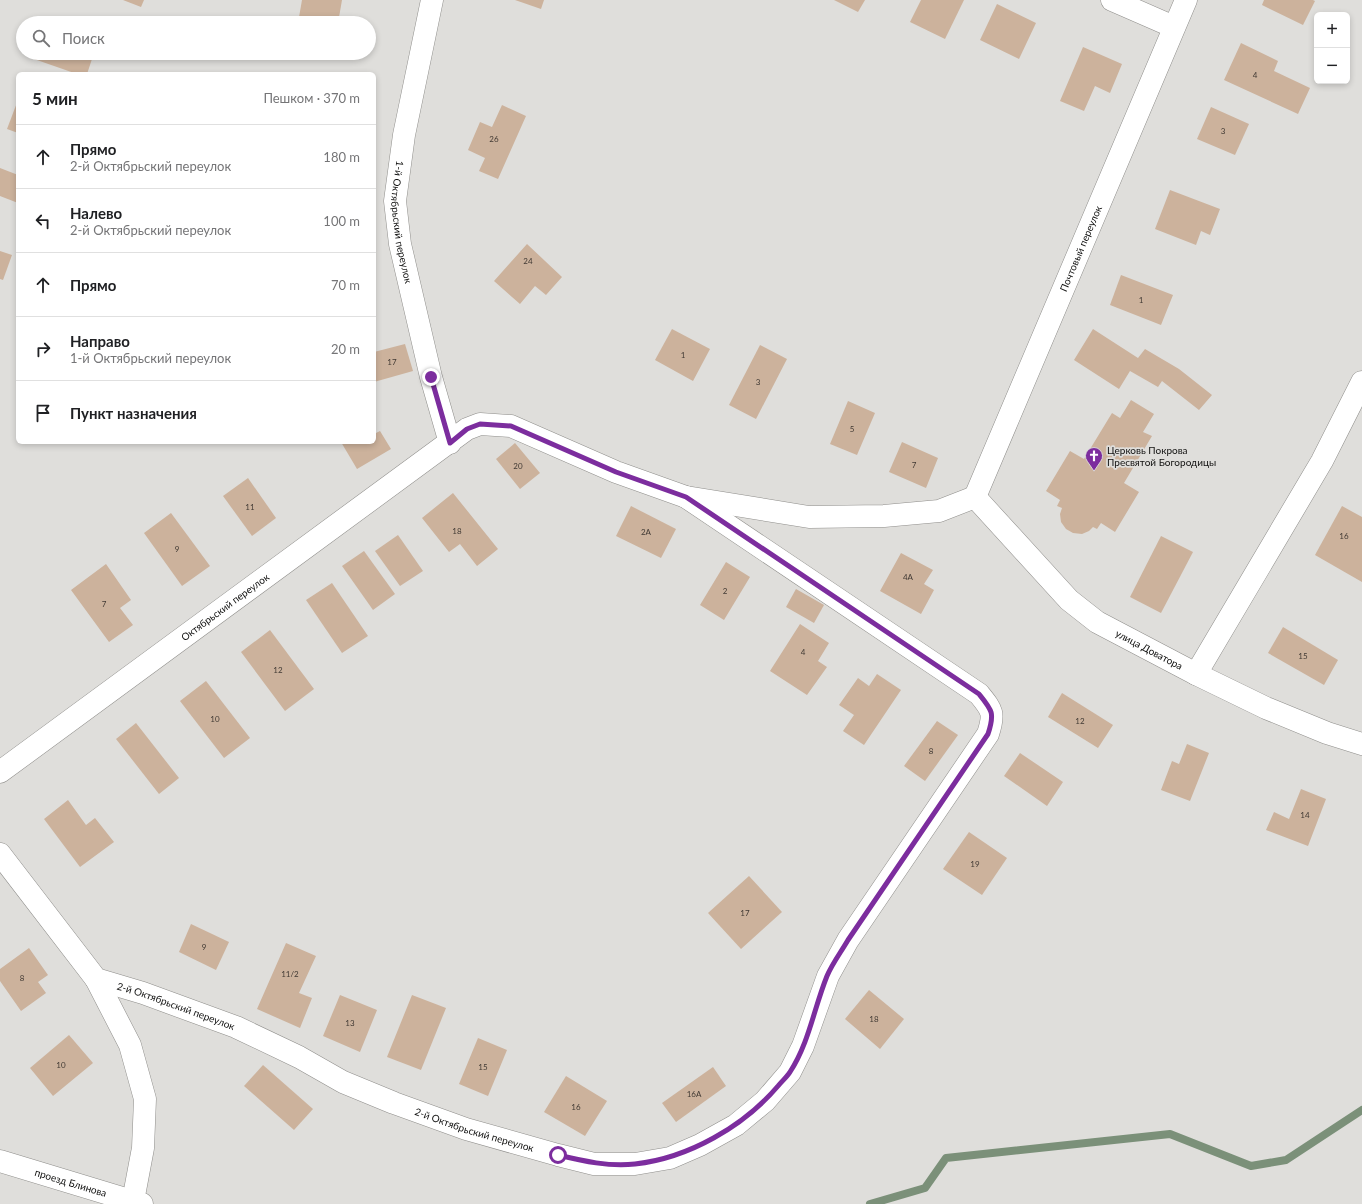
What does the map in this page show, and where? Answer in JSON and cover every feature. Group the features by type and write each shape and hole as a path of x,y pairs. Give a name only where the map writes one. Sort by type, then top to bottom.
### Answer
{"street":[{"name":"1-й Октябрьский переулок","path":"432,0 404,135 395,201 400,244 431,377 450,443"},
{"path":"1112,0 1174,27"},
{"name":"Почтовый переулок","path":"975,497 1186,0"},
{"path":"1196,674 1322,461 1362,382"},
{"name":"Октябрьский переулок","path":"0,772 450,443 467,429 480,424 511,426 616,472 686,497"},
{"path":"686,497 809,517 884,516 939,511 975,497"},
{"name":"2-й Октябрьский переулок","path":"96,979 143,993 236,1027 300,1058 343,1082 394,1103 466,1128 550,1153 594,1164 635,1164 670,1158 700,1145 736,1125 754,1111 765,1101 790,1072 803,1046 828,976 848,940 988,734 993,720 990,708 979,694 686,497"},
{"name":"улица Доватора","path":"975,497 1069,600 1097,622 1196,674 1266,708 1327,733 1362,744"},
{"path":"0,854 96,979 130,1045 145,1099 138,1203"},
{"name":"проезд Блинова","path":"0,1160 138,1203"}],"building":[{"path":"123,0 144,0 141,7"},
{"path":"302,0 342,0 339,16 299,16"},
{"path":"515,0 544,0 541,9"},
{"path":"834,0 865,0 858,12"},
{"path":"921,0 964,0 945,39 910,22"},
{"path":"1264,0 1315,1 1303,25 1262,5"},
{"path":"997,4 1036,23 1019,59 980,40"},
{"path":"1241,43 1278,61 1274,71 1310,88 1298,114 1224,80"},
{"path":"1083,47 1122,64 1110,93 1095,86 1084,111 1060,101"},
{"path":"37,60 92,60 88,72 71,72"},
{"path":"16,105 16,132 7,129"},
{"path":"502,105 526,116 498,179 479,171 485,158 468,150 480,122 492,127"},
{"path":"1211,107 1249,124 1235,155 1197,139"},
{"path":"0,168 16,174 16,202 0,196"},
{"path":"1170,190 1220,209 1210,235 1201,231 1196,245 1155,229"},
{"path":"527,244 562,277 546,295 535,286 520,304 494,281"},
{"path":"0,251 12,255 3,280 0,279"},
{"path":"1121,275 1173,295 1161,325 1110,305"},
{"path":"672,329 710,349 693,381 655,360"},
{"path":"1093,329 1138,358 1145,349 1179,369 1212,395 1199,410 1162,381 1158,387 1130,371 1119,389 1074,360"},
{"path":"405,344 413,371 376,381 376,351"},
{"path":"760,345 787,359 756,419 729,405"},
{"name":"Церковь Покрова Пресвятой Богородицы","path":"1131,400 1154,414 1143,432 1152,436 1124,483 1139,492 1115,532 1101,523 1097,529 1093,527 1089,531 1082,534 1073,533 1066,529 1061,522 1060,514 1062,508 1057,506 1060,500 1046,491 1070,451 1084,459 1112,413 1120,418"},
{"path":"848,401 875,413 857,455 830,444"},
{"path":"380,431 391,449 357,469 342,444 376,444 376,433"},
{"path":"902,442 938,458 926,488 889,472"},
{"path":"515,443 540,473 520,489 496,459"},
{"path":"248,478 276,518 252,536 223,496"},
{"path":"453,493 498,549 477,566 460,544 449,552 422,518"},
{"path":"631,506 676,529 661,558 616,536"},
{"path":"1342,506 1362,517 1362,582 1315,555"},
{"path":"171,513 210,566 182,586 144,533"},
{"path":"398,535 423,571 400,586 375,551"},
{"path":"1161,536 1193,552 1161,613 1130,597"},
{"path":"364,551 395,594 373,610 342,566"},
{"path":"901,553 933,570 924,584 934,590 921,614 880,591"},
{"path":"726,562 750,577 724,620 700,605"},
{"path":"106,564 131,600 120,608 133,625 109,642 71,590"},
{"path":"332,583 368,636 342,653 306,600"},
{"path":"796,589 824,605 814,623 786,607"},
{"path":"800,624 829,643 818,661 827,667 807,695 770,671"},
{"path":"1283,627 1338,660 1324,685 1268,653"},
{"path":"270,630 314,689 285,711 241,652"},
{"path":"877,674 901,690 864,745 843,731 854,715 839,705 858,678 869,686"},
{"path":"206,681 250,738 224,758 180,701"},
{"path":"1062,693 1113,725 1098,748 1048,717"},
{"path":"937,721 958,735 925,781 904,766"},
{"path":"136,723 179,778 159,794 116,739"},
{"path":"1187,744 1209,753 1190,801 1161,790 1172,761 1179,764"},
{"path":"1020,753 1063,782 1047,806 1004,776"},
{"path":"1301,789 1326,799 1308,846 1266,830 1274,812 1289,819"},
{"path":"68,800 86,825 95,818 114,842 80,867 44,819"},
{"path":"969,832 1007,858 982,895 943,869"},
{"path":"749,876 782,912 741,949 708,913"},
{"path":"191,924 229,942 216,970 179,952"},
{"path":"286,943 316,956 299,993 312,998 300,1028 257,1009"},
{"path":"29,948 48,975 38,982 46,993 21,1011 0,981 0,969"},
{"path":"869,990 904,1019 880,1049 845,1019"},
{"path":"340,995 377,1010 360,1052 323,1036"},
{"path":"412,995 446,1008 421,1070 387,1057"},
{"path":"69,1035 93,1063 53,1096 30,1068"},
{"path":"478,1038 507,1050 488,1096 459,1084"},
{"path":"263,1065 313,1109 294,1130 244,1086"},
{"path":"713,1067 726,1086 676,1122 662,1103"},
{"path":"566,1076 607,1101 585,1136 544,1112"}],"waterway":[{"path":"870,1204 925,1188 946,1158 1170,1134 1251,1166 1286,1160 1362,1110"}],"place":[{"name":"Церковь Покрова Пресвятой Богородицы","path":"1094,471"}],"route":[{"path":"431,377 450,443 467,429 480,424 511,426 616,472 686,497 979,694 990,708 993,720 988,734 848,940 828,976 803,1046 790,1072 765,1101 736,1125 700,1145 670,1158 635,1164 594,1164 558,1155"}]}
